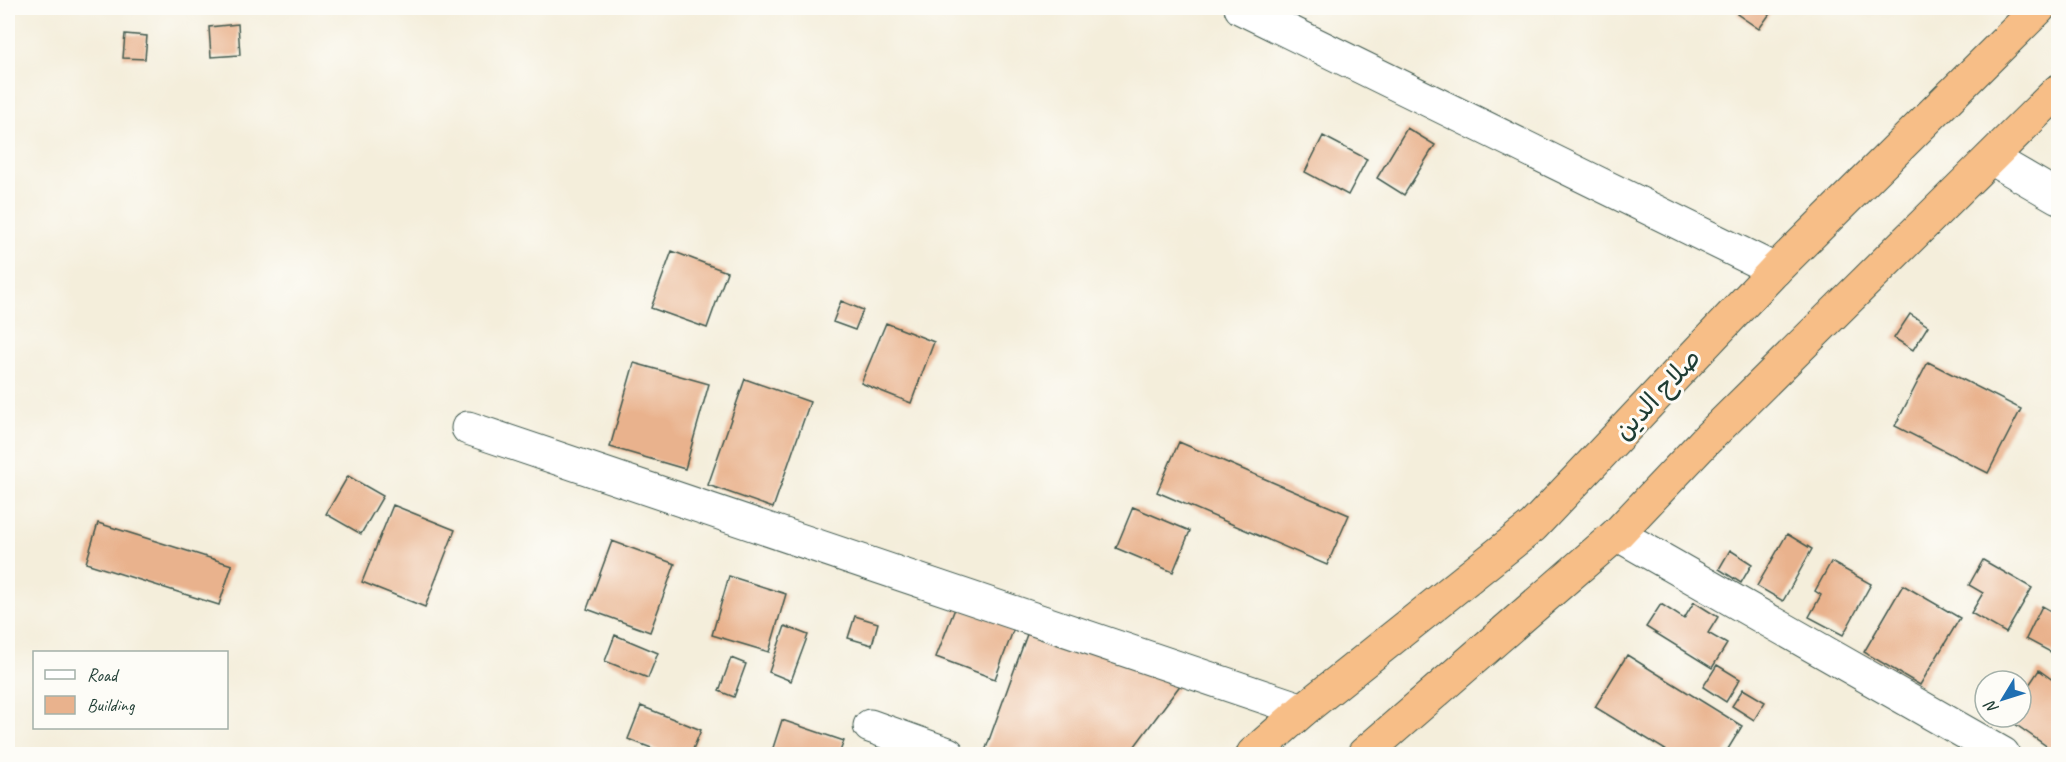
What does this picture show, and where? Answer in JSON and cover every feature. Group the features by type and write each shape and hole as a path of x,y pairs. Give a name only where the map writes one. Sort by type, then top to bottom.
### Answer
{"highway":[{"name":"صلاح الدين","path":"1253,754 1303,710 1533,526 1775,270 2039,8"},
{"path":"1377,751 1617,534 1707,439 2058,91"}],"lane":[{"path":"1241,8 1775,270"},
{"path":"1991,158 2058,196"},
{"path":"468,428 1303,710"},
{"path":"1617,534 2003,754"},
{"path":"870,726 948,754"}],"building":[{"path":"1741,8 1774,8 1759,29 1737,14"},
{"path":"238,24 240,55 211,57 209,27"},
{"path":"125,34 147,36 145,59 123,58"},
{"path":"1407,128 1435,145 1404,195 1377,178"},
{"path":"1323,136 1367,159 1348,195 1305,172"},
{"path":"672,251 727,272 707,328 651,308"},
{"path":"841,301 863,310 855,330 833,322"},
{"path":"1910,314 1928,326 1913,350 1894,338"},
{"path":"886,323 934,342 911,403 861,383"},
{"path":"1928,362 2021,409 1988,473 1895,426"},
{"path":"634,363 709,384 685,469 610,447"},
{"path":"745,379 810,402 773,508 708,485"},
{"path":"1179,442 1349,515 1327,565 1157,492"},
{"path":"348,476 383,496 361,534 326,514"},
{"path":"393,505 455,530 425,607 362,582"},
{"path":"1133,507 1190,531 1173,572 1116,548"},
{"path":"98,523 232,565 219,605 86,563"},
{"path":"1787,534 1812,549 1783,601 1757,586"},
{"path":"612,541 675,564 650,632 587,609"},
{"path":"1730,550 1752,564 1741,583 1719,569"},
{"path":"1983,560 2032,588 2006,633 1971,613 1983,593 1969,585"},
{"path":"1831,562 1871,584 1843,635 1809,617 1821,595 1815,591"},
{"path":"729,576 786,594 769,652 712,635"},
{"path":"1903,585 1960,618 1920,685 1864,652"},
{"path":"1694,602 1718,617 1708,633 1727,644 1712,668 1646,627 1661,604 1684,619"},
{"path":"956,606 1014,628 995,679 936,657"},
{"path":"2042,606 2058,615 2058,656 2026,639"},
{"path":"855,616 878,623 872,645 848,638"},
{"path":"785,626 808,635 791,681 769,672"},
{"path":"1030,626 1184,680 1129,754 984,754"},
{"path":"615,635 658,653 648,678 605,661"},
{"path":"1627,655 1742,726 1725,754 1672,754 1595,707"},
{"path":"731,658 746,664 734,697 719,691"},
{"path":"1717,665 1740,679 1726,702 1703,687"},
{"path":"2039,670 2058,684 2058,747 2055,752 2022,729 2033,729 2033,679"},
{"path":"1743,689 1765,702 1754,720 1732,706"},
{"path":"641,706 701,730 691,754 667,754 628,739"},
{"path":"782,720 844,741 839,754 771,754"}]}
